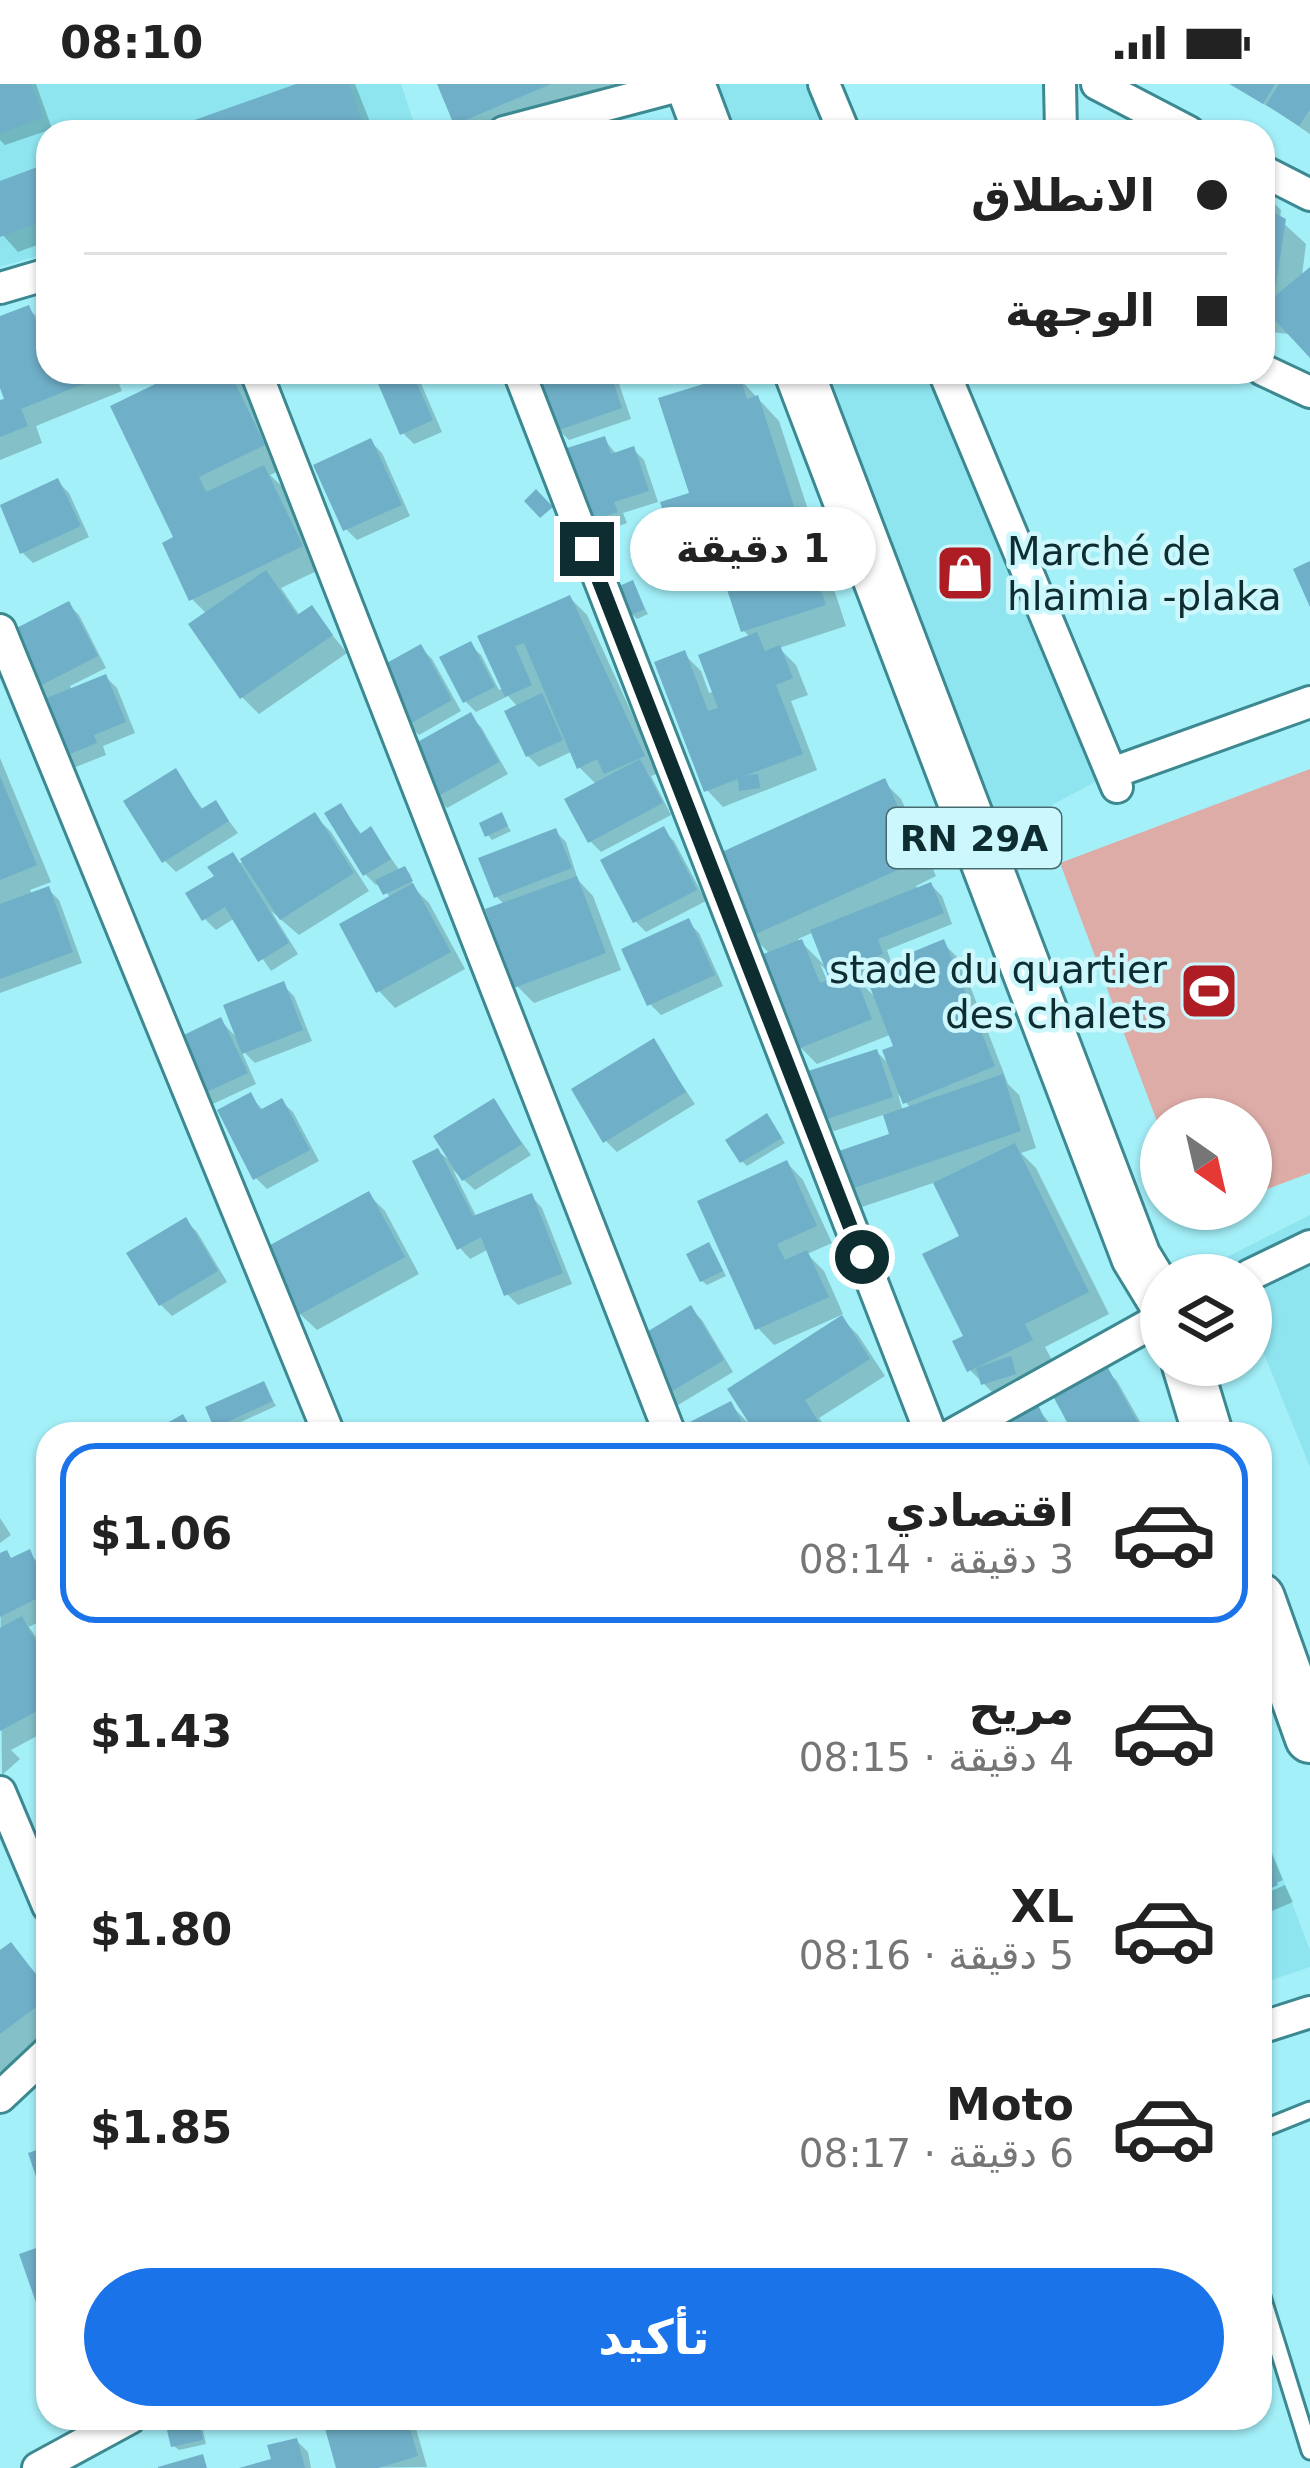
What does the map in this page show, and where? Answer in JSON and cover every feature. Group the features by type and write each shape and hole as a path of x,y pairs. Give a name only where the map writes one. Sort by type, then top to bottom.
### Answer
{"main road":[{"path":"688,84 703,120"},
{"name":"RN 29A","path":"804,384 1140,1264"},
{"path":"1193,1386 1204,1422"},
{"path":"1272,1638 1310,1738"}],"street":[{"path":"550,120 688,84"},
{"path":"824,84 839,120"},
{"path":"1060,84 1061,120"},
{"path":"1097,84 1166,120"},
{"path":"1275,177 1310,195"},
{"path":"0,287 36,277"},
{"path":"1275,376 1310,392"},
{"path":"261,384 665,1422"},
{"path":"524,384 926,1422"},
{"path":"949,384 1115,780 1310,702"},
{"path":"0,630 324,1422"},
{"path":"1272,1264 1310,1246"},
{"path":"975,1422 1140,1330"},
{"path":"0,1792 36,1878"},
{"path":"1272,2024 1310,2012"},
{"path":"0,2097 36,2063"},
{"path":"38,2468 108,2430"}],"lane":[{"path":"1272,2125 1310,2110"},
{"path":"1272,2329 1310,2451"}],"shaded area":[{"path":"0,84 401,84 413,120 36,120 36,256 0,267"},
{"path":"718,84 824,84 839,120 732,120"},
{"name":"Marché de hlaimia -plaka","path":"831,384 949,384 1112,773 999,833"},
{"name":"stade du quartier des chalets","path":"1310,769 1310,1173 1272,1187 1272,1098 1148,1098 1060,863"},
{"path":"1310,1215 1310,1467 1272,1374 1272,1254 1233,1254"},
{"path":"1272,1850 1310,1950 1310,1967 1272,1980"}],"building":[{"path":"0,84 31,84 43,118 0,133"},
{"path":"296,84 349,84 361,120 194,120"},
{"path":"437,84 551,84 466,120 452,120"},
{"path":"1230,84 1275,84 1263,104"},
{"path":"1279,84 1310,84 1310,109 1299,126 1266,105"},
{"path":"36,168 36,224 0,237 0,181"},
{"path":"1275,213 1286,219 1275,290"},
{"path":"1310,267 1310,358 1275,320 1275,296"},
{"path":"29,305 36,322 36,384 83,384 21,409 28,426 0,437 0,400 4,399 0,316"},
{"path":"155,384 236,384 265,445 199,477 206,492 264,465 303,546 189,601 162,543 173,537 110,406"},
{"path":"378,384 417,384 433,420 400,435"},
{"path":"540,384 614,384 622,408 556,431"},
{"path":"703,384 742,384 747,399 758,395 826,605 741,632 710,538 675,549 660,502 689,493 658,398"},
{"path":"605,436 611,454 634,446 649,491 614,502 618,512 591,521 567,448"},
{"path":"371,438 402,505 343,531 313,465"},
{"path":"58,478 81,526 20,554 0,505"},
{"path":"536,489 553,507 540,518 524,501"},
{"path":"1310,561 1310,607 1293,569"},
{"path":"266,570 297,615 312,605 333,635 240,699 188,624"},
{"path":"633,580 645,609 629,616 617,587"},
{"path":"570,595 645,756 604,774 597,759 577,769 524,643 515,646 532,685 505,697 477,636"},
{"path":"69,601 98,656 30,691 1,636"},
{"path":"757,632 765,651 780,645 793,678 776,685 803,754 744,776 758,774 760,788 739,791 738,779 704,792 654,662 685,650 708,711 718,708 698,655"},
{"path":"471,641 495,687 463,703 439,657"},
{"path":"421,644 452,700 406,726 374,670"},
{"path":"106,674 126,722 94,735 97,743 55,760 32,704"},
{"path":"542,693 563,740 526,757 504,711"},
{"path":"471,712 499,762 433,799 405,749"},
{"path":"640,759 663,803 588,843 564,799"},
{"path":"176,768 201,809 216,800 229,821 162,863 123,801"},
{"path":"0,776 37,865 0,880"},
{"path":"885,778 922,859 749,937 713,856"},
{"path":"341,803 360,834 371,826 391,859 363,876 324,813"},
{"path":"315,812 354,873 280,920 240,859"},
{"path":"502,812 508,826 485,837 479,823"},
{"path":"664,826 697,890 633,923 600,860"},
{"path":"556,828 572,868 494,898 478,858"},
{"path":"233,852 289,943 258,962 225,907 202,921 185,893 214,876 207,867"},
{"path":"405,866 413,881 383,895 375,880"},
{"path":"577,876 606,953 514,988 485,909"},
{"path":"931,882 944,913 878,939 883,954 828,976 810,930"},
{"path":"413,883 451,952 376,993 339,924"},
{"path":"49,886 73,952 0,979 0,904"},
{"path":"689,918 715,975 647,1006 621,949"},
{"path":"802,939 820,983 853,970 872,1019 798,1049 761,955"},
{"path":"944,939 995,1066 903,1104 882,1050 893,1046 864,972"},
{"path":"284,981 303,1030 242,1054 223,1005"},
{"path":"221,1017 248,1073 191,1099 165,1044"},
{"path":"654,1038 686,1092 603,1143 571,1089"},
{"path":"877,1049 893,1097 821,1121 805,1072"},
{"path":"1003,1074 1021,1131 836,1194 824,1156 889,1134 883,1115"},
{"path":"251,1092 260,1110 282,1098 310,1150 253,1180 217,1110"},
{"path":"494,1098 522,1144 462,1181 433,1136"},
{"path":"767,1113 782,1138 740,1163 725,1140"},
{"path":"1015,1143 1089,1292 1025,1324 1033,1340 967,1372 952,1341 963,1336 922,1254 959,1236 933,1183"},
{"path":"438,1148 473,1216 532,1193 563,1273 504,1296 481,1237 457,1250 412,1161"},
{"path":"787,1160 817,1226 777,1244 785,1260 807,1250 829,1297 755,1330 697,1201"},
{"path":"369,1191 405,1257 297,1316 261,1250"},
{"path":"186,1217 218,1271 159,1306 126,1253"},
{"path":"709,1242 723,1271 700,1282 686,1254"},
{"path":"691,1305 724,1360 664,1396 632,1341"},
{"path":"842,1315 870,1359 805,1400 819,1422 748,1422 727,1389"},
{"path":"1011,1356 1016,1374 981,1385 976,1368"},
{"path":"1107,1366 1137,1422 1067,1422 1053,1396"},
{"path":"264,1381 273,1401 227,1422 211,1422 205,1407"},
{"path":"731,1401 742,1422 690,1422"},
{"path":"1038,1405 1046,1422 1002,1422"},
{"path":"30,1549 36,1564 36,1599 0,1617 0,1553 7,1550 11,1558"},
{"path":"22,1616 36,1642 36,1712 0,1731 0,1628"},
{"path":"11,1942 36,1974 36,2007 0,2034 0,1950"},
{"path":"36,2150 36,2177 28,2153"},
{"path":"36,2248 36,2302 19,2254"},
{"path":"167,2430 201,2430 203,2440 171,2447"},
{"path":"325,2430 410,2430 418,2456 378,2468 336,2468"},
{"path":"297,2438 305,2468 239,2468 271,2459 267,2445"},
{"path":"203,2454 207,2468 158,2468 158,2467"}],"place":[{"name":"Marché de hlaimia -plaka","path":"965,573"},
{"name":"stade du quartier des chalets","path":"1209,991"}],"route":[{"path":"587,549 862,1257"}]}
